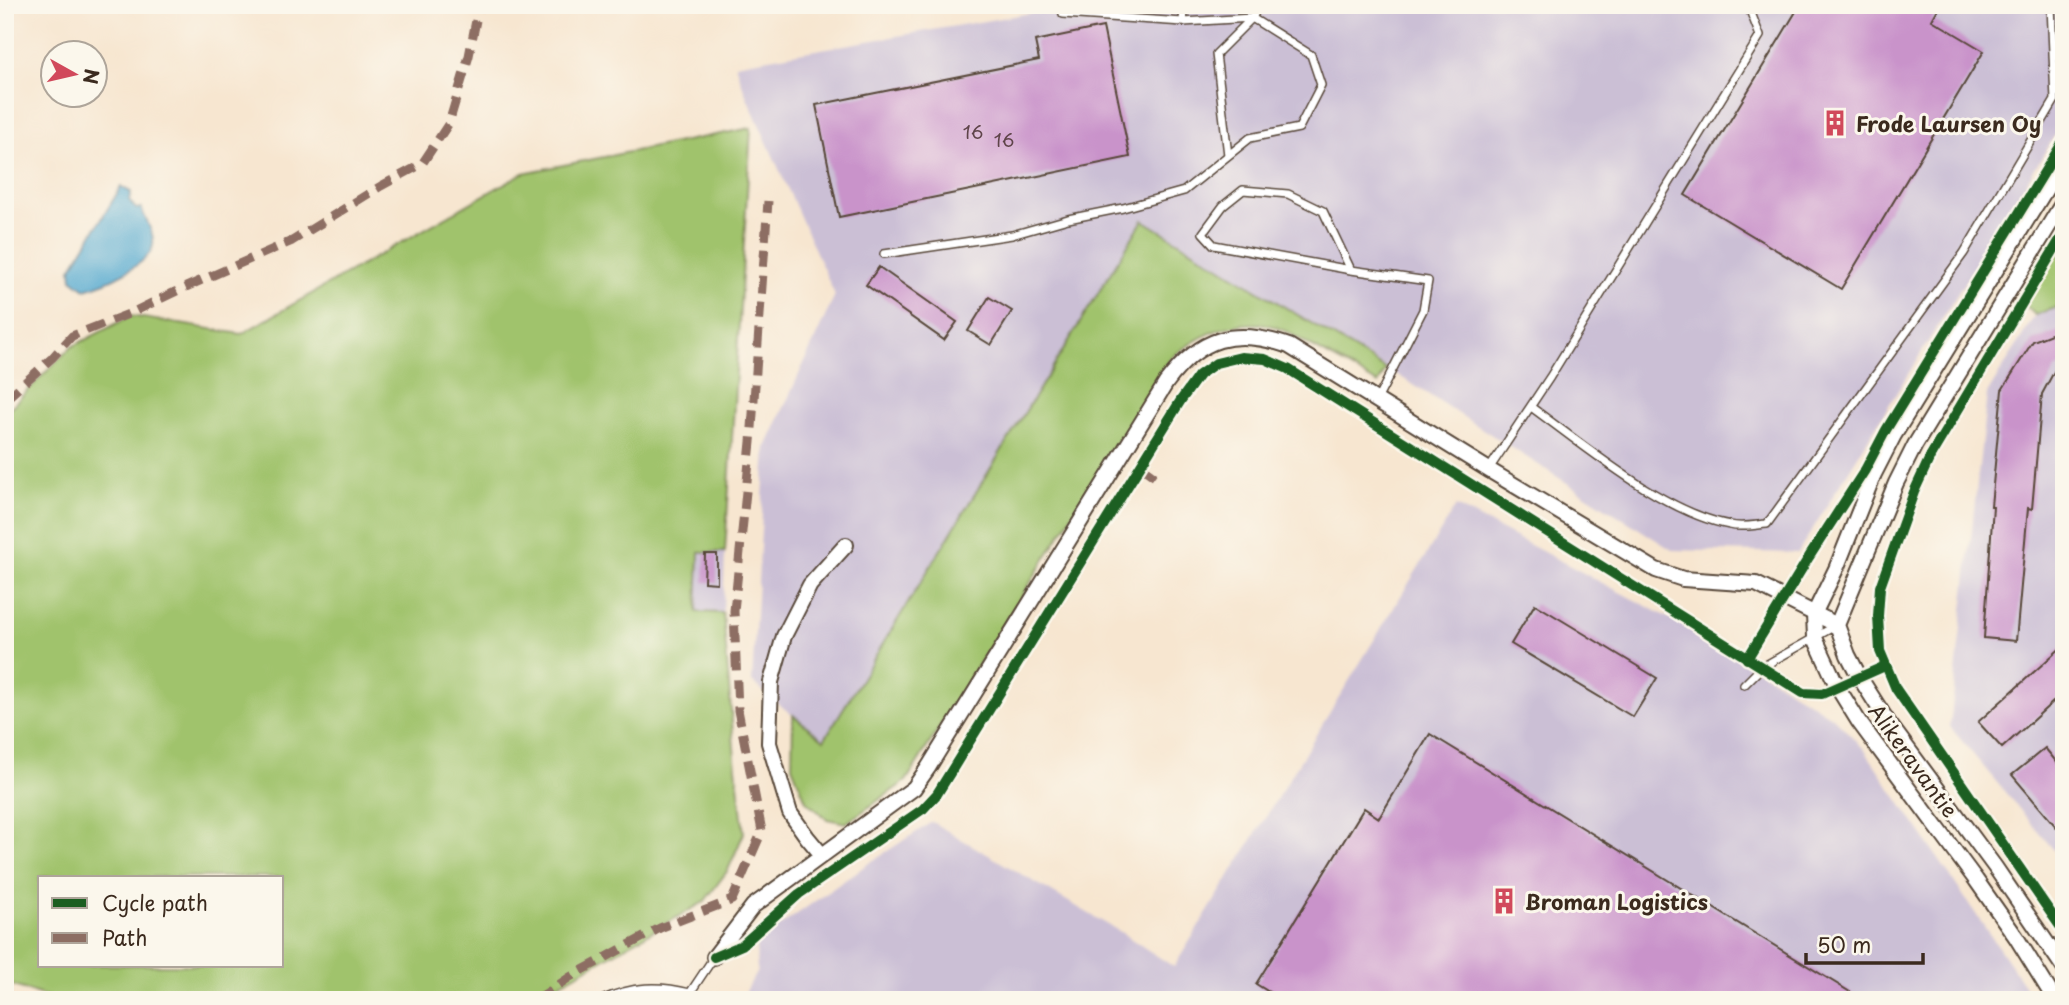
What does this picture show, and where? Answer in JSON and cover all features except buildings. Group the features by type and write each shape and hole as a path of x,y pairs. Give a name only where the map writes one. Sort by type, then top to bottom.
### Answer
{"street":[{"name":"Alikeravantie","path":"2055,1000 2016,937 1859,722 1838,688 1815,638 1814,614 1836,569 1874,474 1894,435 2064,164"},
{"path":"714,957 753,906 915,788 1166,383 1180,364 1197,350 1218,340 1240,337 1265,337 1289,345 1656,570 1683,579 1756,584 1837,625 1896,483 1915,445 2064,201"},
{"path":"822,855 790,813 769,743 771,682 784,636 810,584 846,545"},
{"name":"Alikeravantie","path":"1837,625 1848,656 1888,722 1995,867 2064,968"}],"lane":[{"path":"884,254 1012,235 1184,191 1250,138 1299,128 1321,85 1311,55 1252,18 1183,22 1063,14 1061,5"},
{"path":"1183,22 1184,5"},
{"path":"1228,155 1216,54 1252,18 1259,5"},
{"path":"1489,470 1531,407 1760,36 1748,5"},
{"path":"1531,407 1623,474 1685,511 1731,526 1767,524 1964,253 2055,100 2050,5"},
{"path":"1351,270 1323,211 1288,194 1243,190 1223,206 1203,233 1214,244 1351,270 1428,281 1423,310 1377,401"},
{"path":"1744,685 1762,667 1837,625"},
{"path":"602,1000 634,989 666,987 690,993 714,957"}],"shaded area":[{"path":"1055,5 2064,5 2064,121 1798,553 1672,550 1401,377 1143,220 824,741 752,682 766,447 835,295 746,95 735,64 1054,9"},
{"path":"2064,305 2064,862 1950,727 1987,394 2035,315"},
{"path":"1456,506 1747,659 1749,664 1834,718 1864,749 2034,1000 736,1000 745,993 757,971 756,943 932,822 1122,933 1174,967"},
{"path":"699,551 725,552 723,613 697,612"}],"green space":[{"path":"751,128 725,552 699,552 697,612 723,613 744,833 728,870 704,902 531,1000 57,1000 5,983 5,413 71,347 131,316 241,334 523,173"},
{"path":"1143,220 1386,369 1378,384 1284,330 1253,324 1215,331 1171,358 906,781 846,823 827,819 806,801 792,766 793,715 824,740"},
{"path":"2064,246 2064,305 2035,315 2022,302"}],"water":[{"path":"121,187 131,192 129,200 136,209 141,208 151,231 153,245 144,259 135,266 85,289 72,279 71,269"}],"marked path":[{"path":"5,400 72,336 131,313 292,241 422,164 449,123 469,56 479,5"},
{"path":"536,1000 570,977 660,928 732,900 762,831 738,710 734,611 751,442 768,201"},
{"path":"1140,466 1155,477"},
{"path":"5,998 12,1000"}],"cycle path":[{"path":"1747,659 1865,470 1886,430 2064,140"},
{"path":"2064,233 1931,455 1914,492 1880,587 1878,616 1880,651 1896,689 2064,932"},
{"path":"714,957 742,945 799,894 923,809 937,794 1181,400 1199,375 1216,363 1241,357 1265,359 1288,369 1803,693 1822,694 1885,666"}],"place":[{"name":"Frode Laursen Oy","path":"1835,123"},
{"name":"Broman Logistics","path":"1504,901"}]}
